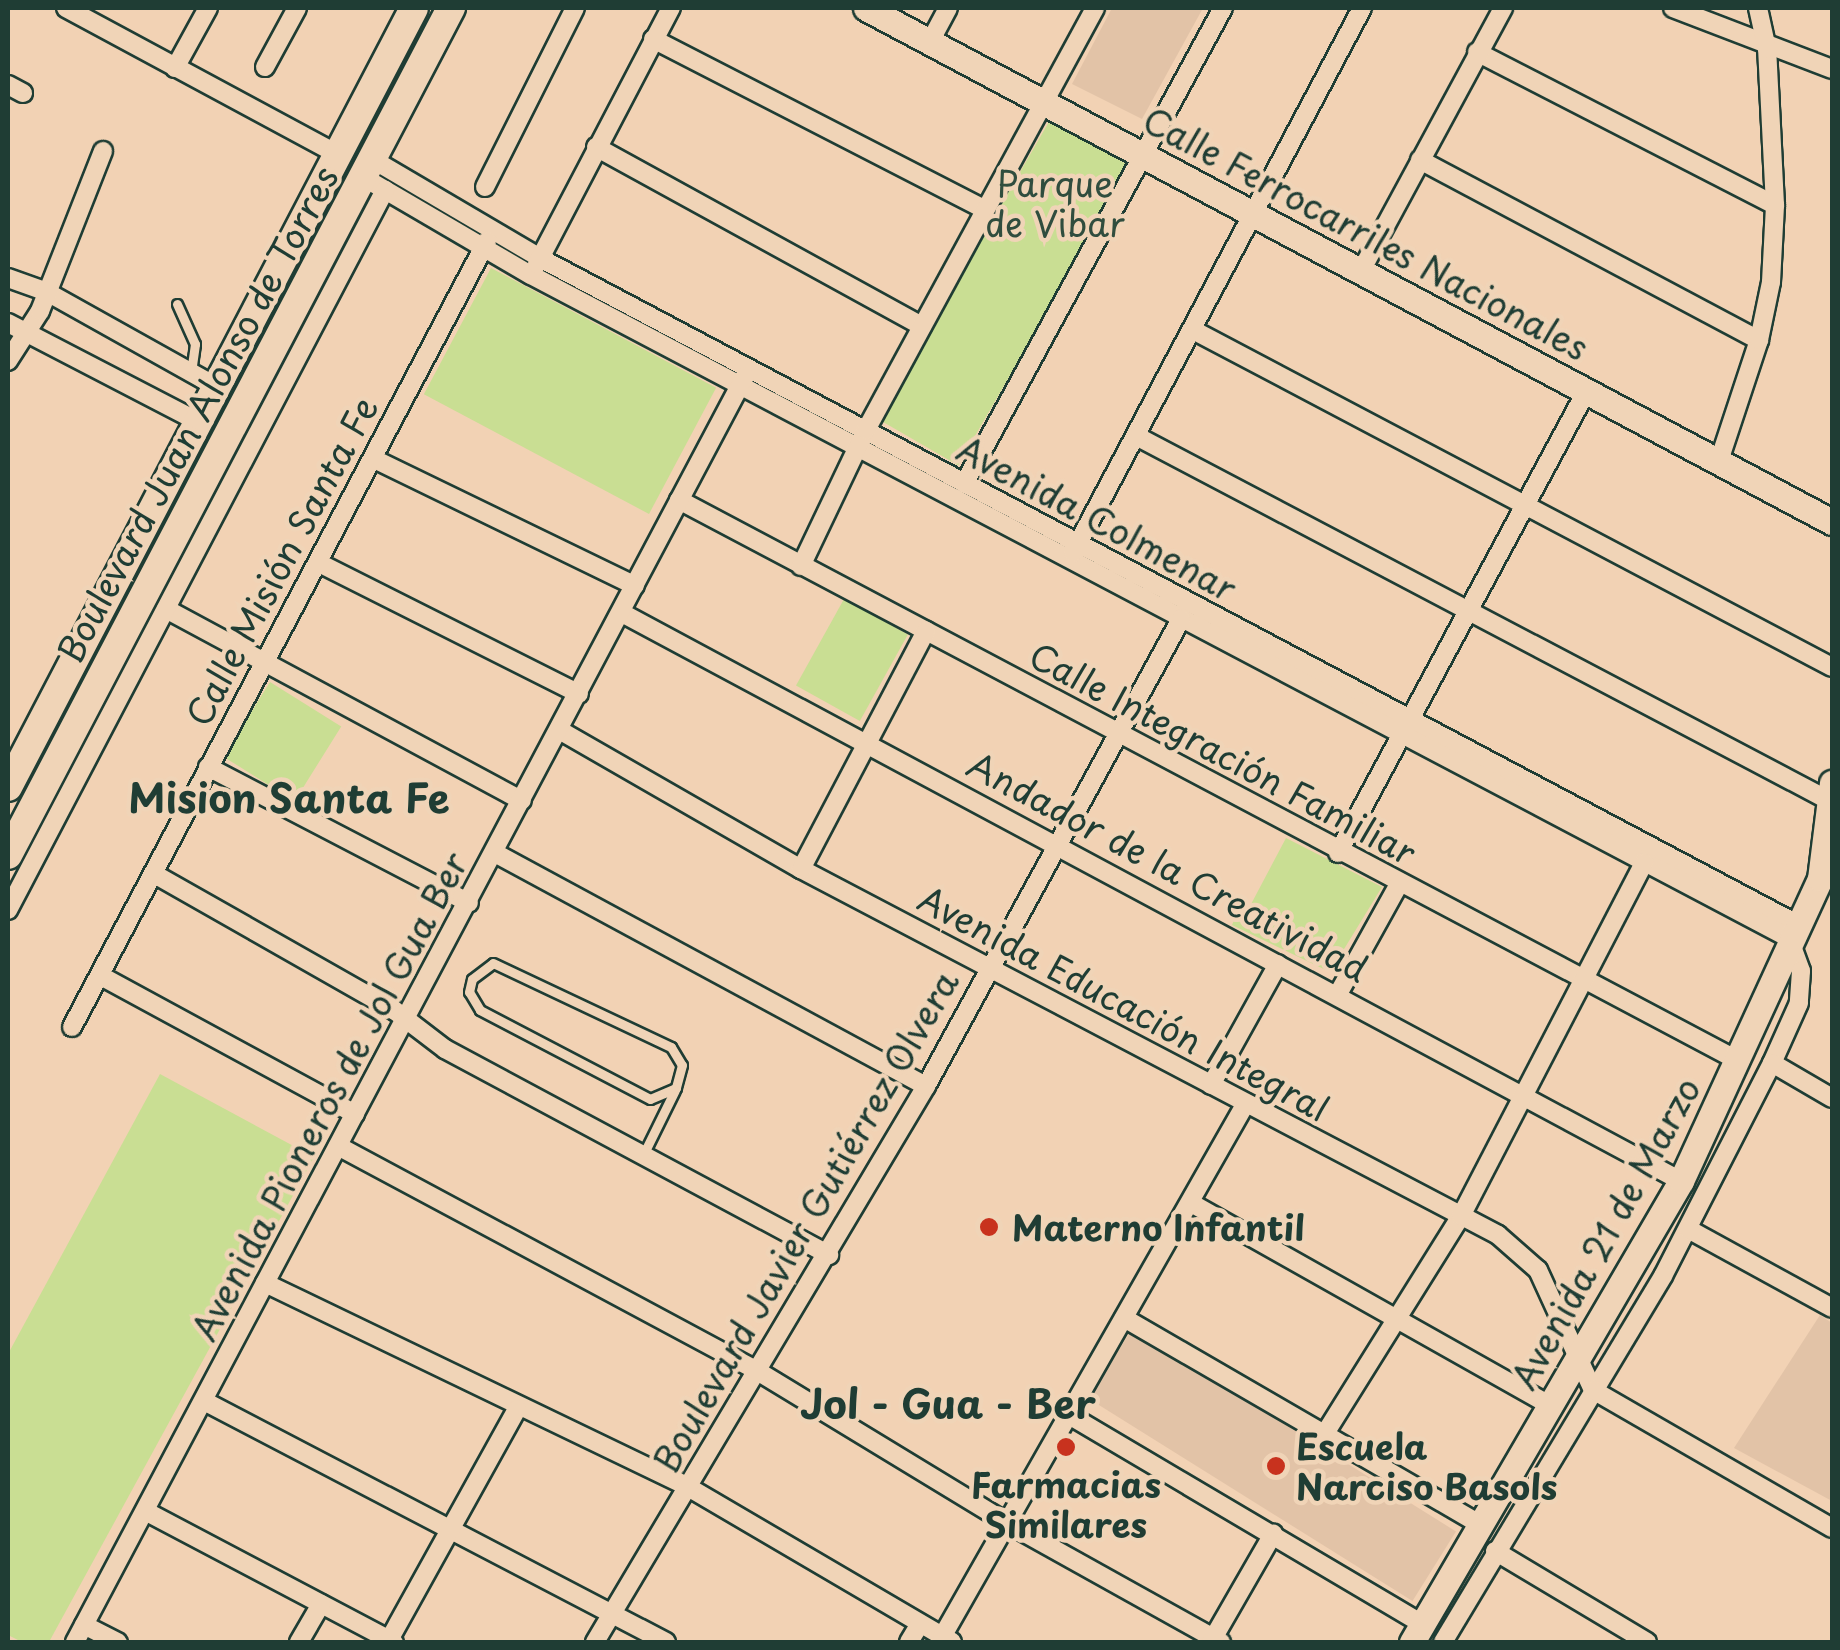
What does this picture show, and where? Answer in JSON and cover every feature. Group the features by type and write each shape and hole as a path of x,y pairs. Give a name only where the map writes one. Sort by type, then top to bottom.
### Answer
{"main road":[{"name":"Boulevard Juan Alonso de Torres","path":"8,787 414,8"},
{"name":"Boulevard Juan Alonso de Torres","path":"8,855 373,176 451,8"}],"street":[{"path":"69,8 339,155"},
{"path":"175,68 208,8"},
{"path":"265,66 297,8"},
{"path":"485,187 576,8"},
{"path":"536,266 670,8"},
{"name":"Calle Ferrocarriles Nacionales","path":"866,8 1832,522"},
{"path":"931,40 948,8"},
{"path":"801,566 863,437 1096,8"},
{"path":"964,484 1224,8"},
{"path":"1074,551 1140,438 1253,212 1362,8"},
{"path":"1362,269 1503,8"},
{"path":"1673,8 1768,49 1832,69"},
{"path":"1720,461 1760,340 1775,205 1768,49 1758,8"},
{"path":"653,39 984,209"},
{"path":"1476,52 1775,205"},
{"path":"596,147 922,326"},
{"path":"8,362 47,292 103,152"},
{"path":"1420,160 1760,340"},
{"path":"8,910 166,609 373,176"},
{"name":"Avenida Colmenar","path":"373,176 488,239"},
{"name":"Avenida Colmenar","path":"373,176 1401,727 1793,931"},
{"name":"Calle Misión Santa Fe","path":"72,1027 156,876 208,767 320,563 488,239"},
{"path":"8,278 47,292 219,388"},
{"path":"8,324 200,422"},
{"path":"1193,330 1527,501 1832,667"},
{"name":"Avenida Pioneros de Jol Gua Ber","path":"80,1634 746,375"},
{"path":"1338,853 1401,727 1587,390"},
{"name":"Avenida Colmenar","path":"863,437 964,484 1181,619 1401,727 1644,863 1793,931"},
{"path":"1140,438 1467,612 1831,792"},
{"path":"374,459 635,586"},
{"name":"Calle Integración Familiar","path":"679,500 1338,853 1737,1060"},
{"path":"320,563 579,694"},
{"path":"166,609 522,801"},
{"name":"Andador de la Creatividad","path":"622,613 1528,1094 1681,1181"},
{"name":"Boulevard Javier Gutiérrez Olvera","path":"596,1642 926,1086 1060,847 1181,619"},
{"path":"801,869 926,631"},
{"name":"Avenida Educación Integral","path":"561,731 801,869 1520,1249 1538,1270 1593,1390"},
{"path":"208,767 469,903"},
{"name":"Avenida 21 de Marzo","path":"1417,1633 1681,1181 1793,931 1826,882 1831,792"},
{"path":"495,854 926,1086"},
{"path":"1324,1435 1461,1216 1528,1094 1644,863"},
{"path":"156,876 408,1019 446,1049 829,1254"},
{"path":"1338,994 1399,884"},
{"path":"1443,1642 1688,1229 1772,1063 1799,1002 1798,954 1793,931"},
{"path":"1211,1084 1278,964"},
{"path":"101,976 355,1114"},
{"path":"1772,1063 1832,1098"},
{"path":"265,1284 518,1409 688,1487 947,1640 1007,1523 1192,1204 1246,1102"},
{"path":"338,1146 759,1372 1007,1523 1215,1641 1273,1534"},
{"path":"1192,1204 1552,1406"},
{"path":"1688,1229 1832,1308"},
{"path":"1124,1318 1480,1524"},
{"path":"1593,1390 1832,1528"},
{"path":"204,1402 666,1642"},
{"path":"147,1512 392,1641 518,1409"},
{"path":"1069,1414 1273,1534 1417,1633"},
{"path":"1495,1551 1648,1642"},
{"path":"299,1642 321,1604"},
{"path":"909,1642 920,1624"},
{"path":"80,1634 118,1642"}],"lane":[{"path":"177,304 195,344 191,374"},
{"path":"642,1155 676,1088 682,1064 671,1046 494,962 472,979 469,992 480,1010 650,1099 676,1088"}],"shaded area":[{"path":"1112,8 1203,8 1142,119 1072,84"},
{"path":"1820,1315 1832,1323 1832,1501 1734,1448"},
{"name":"Escuela Narciso Basols","path":"1132,1329 1456,1531 1413,1601 1089,1399"}],"green space":[{"name":"Parque de Vibar","path":"1050,120 1131,166 958,465 878,419"},
{"path":"491,268 716,388 649,514 424,394"},
{"path":"844,599 908,634 860,721 796,686"},
{"path":"270,682 341,727 295,801 223,757"},
{"path":"1286,838 1382,887 1330,972 1232,925 1241,903 1249,908"},
{"path":"160,1074 314,1157 49,1642 22,1642 8,1635 8,1354"}],"place":[{"name":"Materno Infantil","path":"989,1227"},
{"name":"Farmacias Similares","path":"1066,1447"},
{"name":"Escuela Narciso Basols","path":"1276,1466"}],"district":[{"name":"Mision Santa Fe","path":"289,797"},
{"name":"Jol - Gua - Ber","path":"948,1403"}]}
